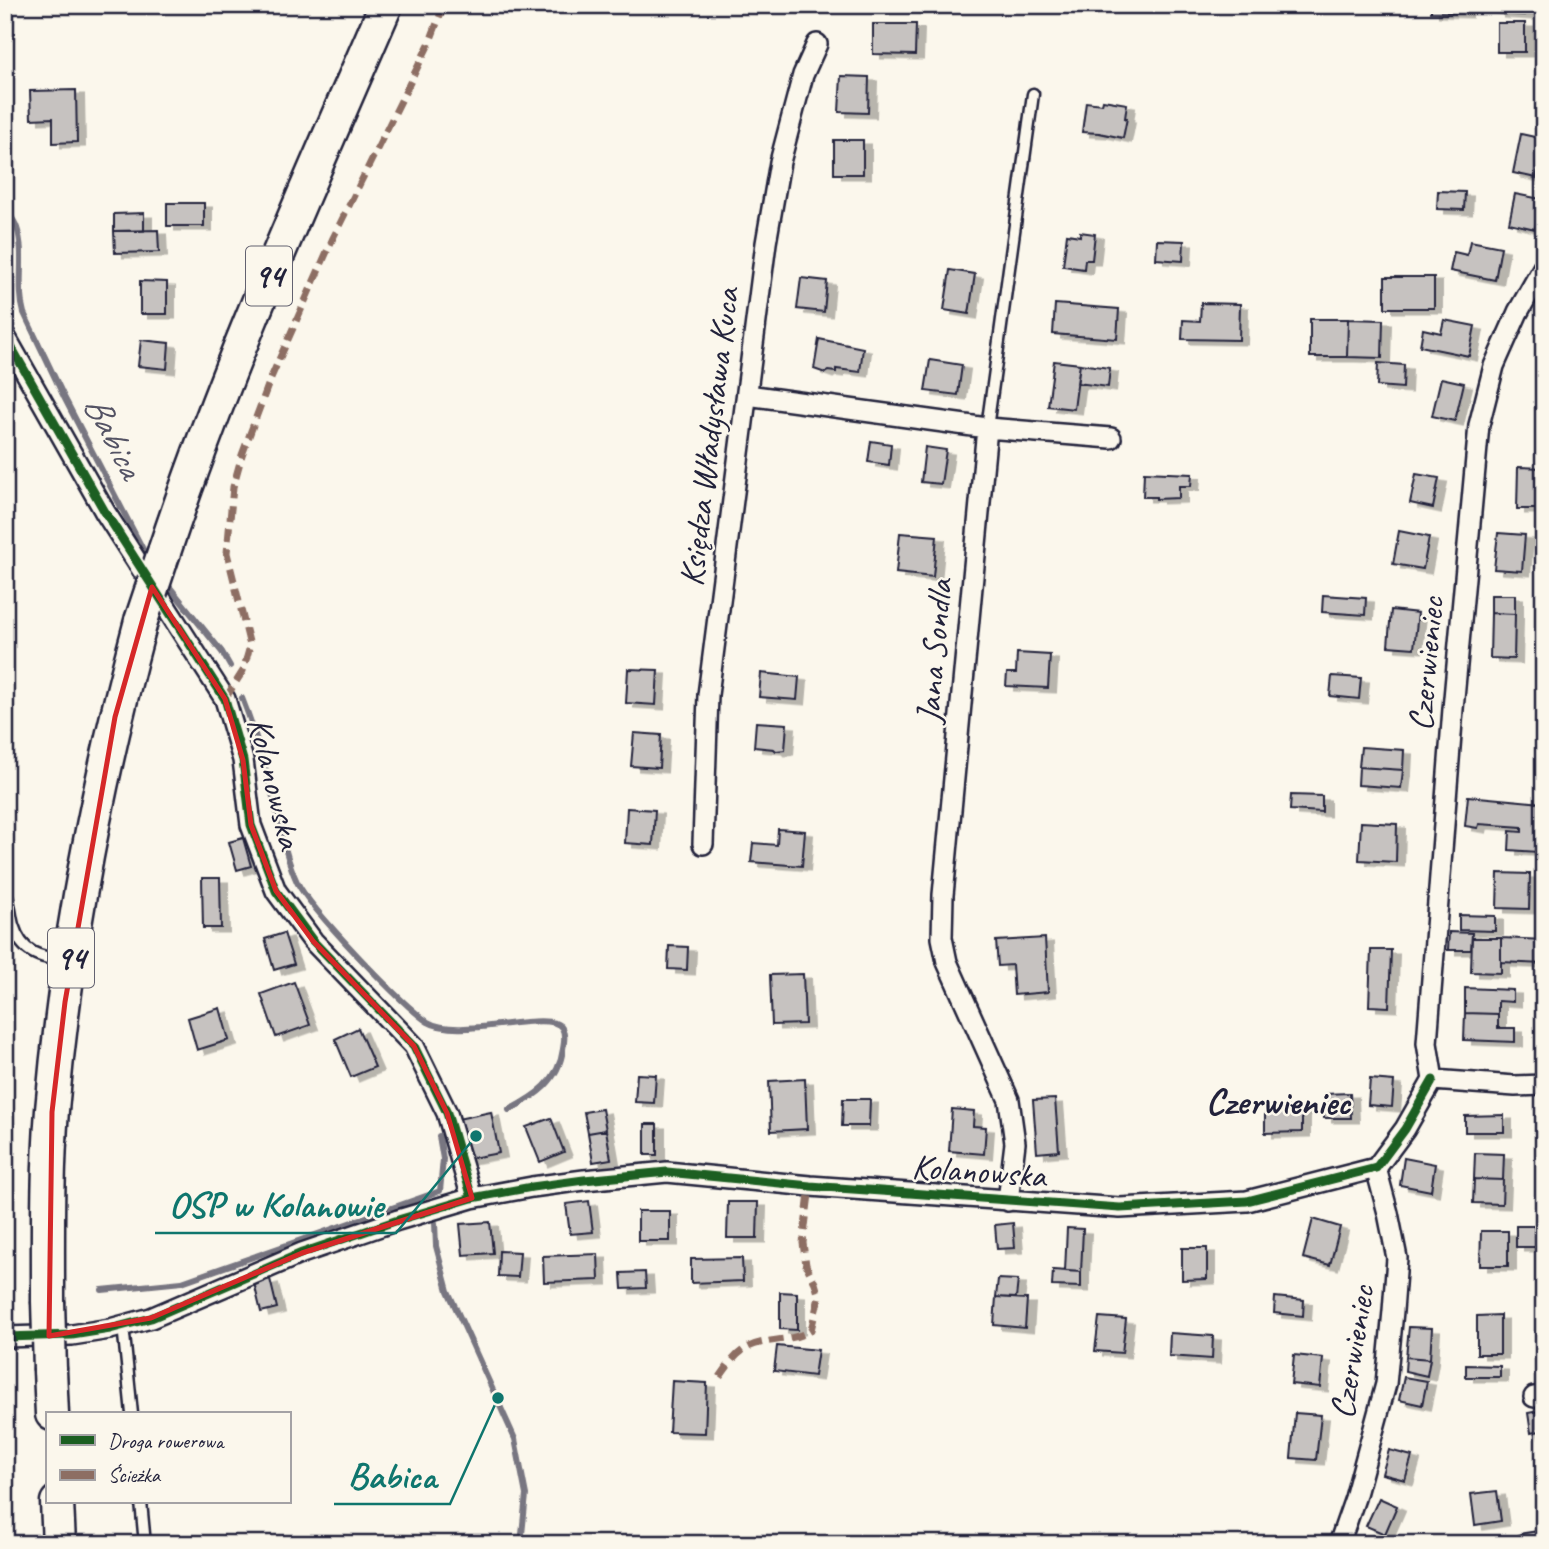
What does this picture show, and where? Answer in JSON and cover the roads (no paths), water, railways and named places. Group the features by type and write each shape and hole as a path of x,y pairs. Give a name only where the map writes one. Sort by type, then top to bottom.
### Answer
{"main road":[{"name":"94","path":"52,1412 48,1301 52,1112 78,903 115,717 141,621 194,462 256,305 386,5"},
{"path":"57,1504 59,1544"}],"street":[{"name":"Księdza Władysława Kuca","path":"703,844 708,695 766,243 780,162 803,75 817,44"},
{"name":"Czerwieniec","path":"1433,1080 1427,1043 1454,696 1479,425 1494,366 1518,312 1544,266"},
{"name":"Kolanowska","path":"5,336 105,512 225,699 243,760 251,825 276,891 313,942 414,1046 447,1113 472,1198"},
{"path":"747,395 987,428 1111,438"},
{"name":"Jana Sondla","path":"987,428 943,895 942,938 947,962 1010,1100 1015,1143 1008,1201"},
{"path":"1376,1167 1405,1129 1433,1080 1515,1086 1544,1085"},
{"name":"Czerwieniec","path":"1339,1544 1355,1498 1386,1384 1397,1258 1376,1167"},
{"name":"Kolanowska","path":"5,1337 72,1335 151,1318 302,1253 472,1198 532,1186 667,1172 1120,1208 1247,1201 1376,1167"},
{"path":"1525,1544 1544,1541"}],"lane":[{"name":"Jana Sondla","path":"987,428 1033,94"},
{"path":"5,891 14,927 27,950 42,957 70,961"},
{"path":"123,1325 132,1412"},
{"path":"141,1504 145,1544"}],"waterway":[{"name":"Babica","path":"5,208 15,223 20,238 24,313 149,561"},
{"name":"Babica","path":"164,580 222,652 230,666"},
{"name":"Babica","path":"242,698 252,724 297,882 337,934 428,1022 442,1027 460,1028 540,1021 554,1023 562,1028 564,1038 557,1070 537,1093 509,1110"},
{"path":"102,1290 182,1282 440,1191 443,1159 439,1136"},
{"name":"Babica","path":"435,1223 436,1246 448,1291 515,1439 526,1495 521,1544"}],"place":[{"name":"OSP w Kolanowie","path":"476,1136"},
{"name":"Babica","path":"498,1398"}],"district":[{"name":"Czerwieniec","path":"1278,1101"}]}
